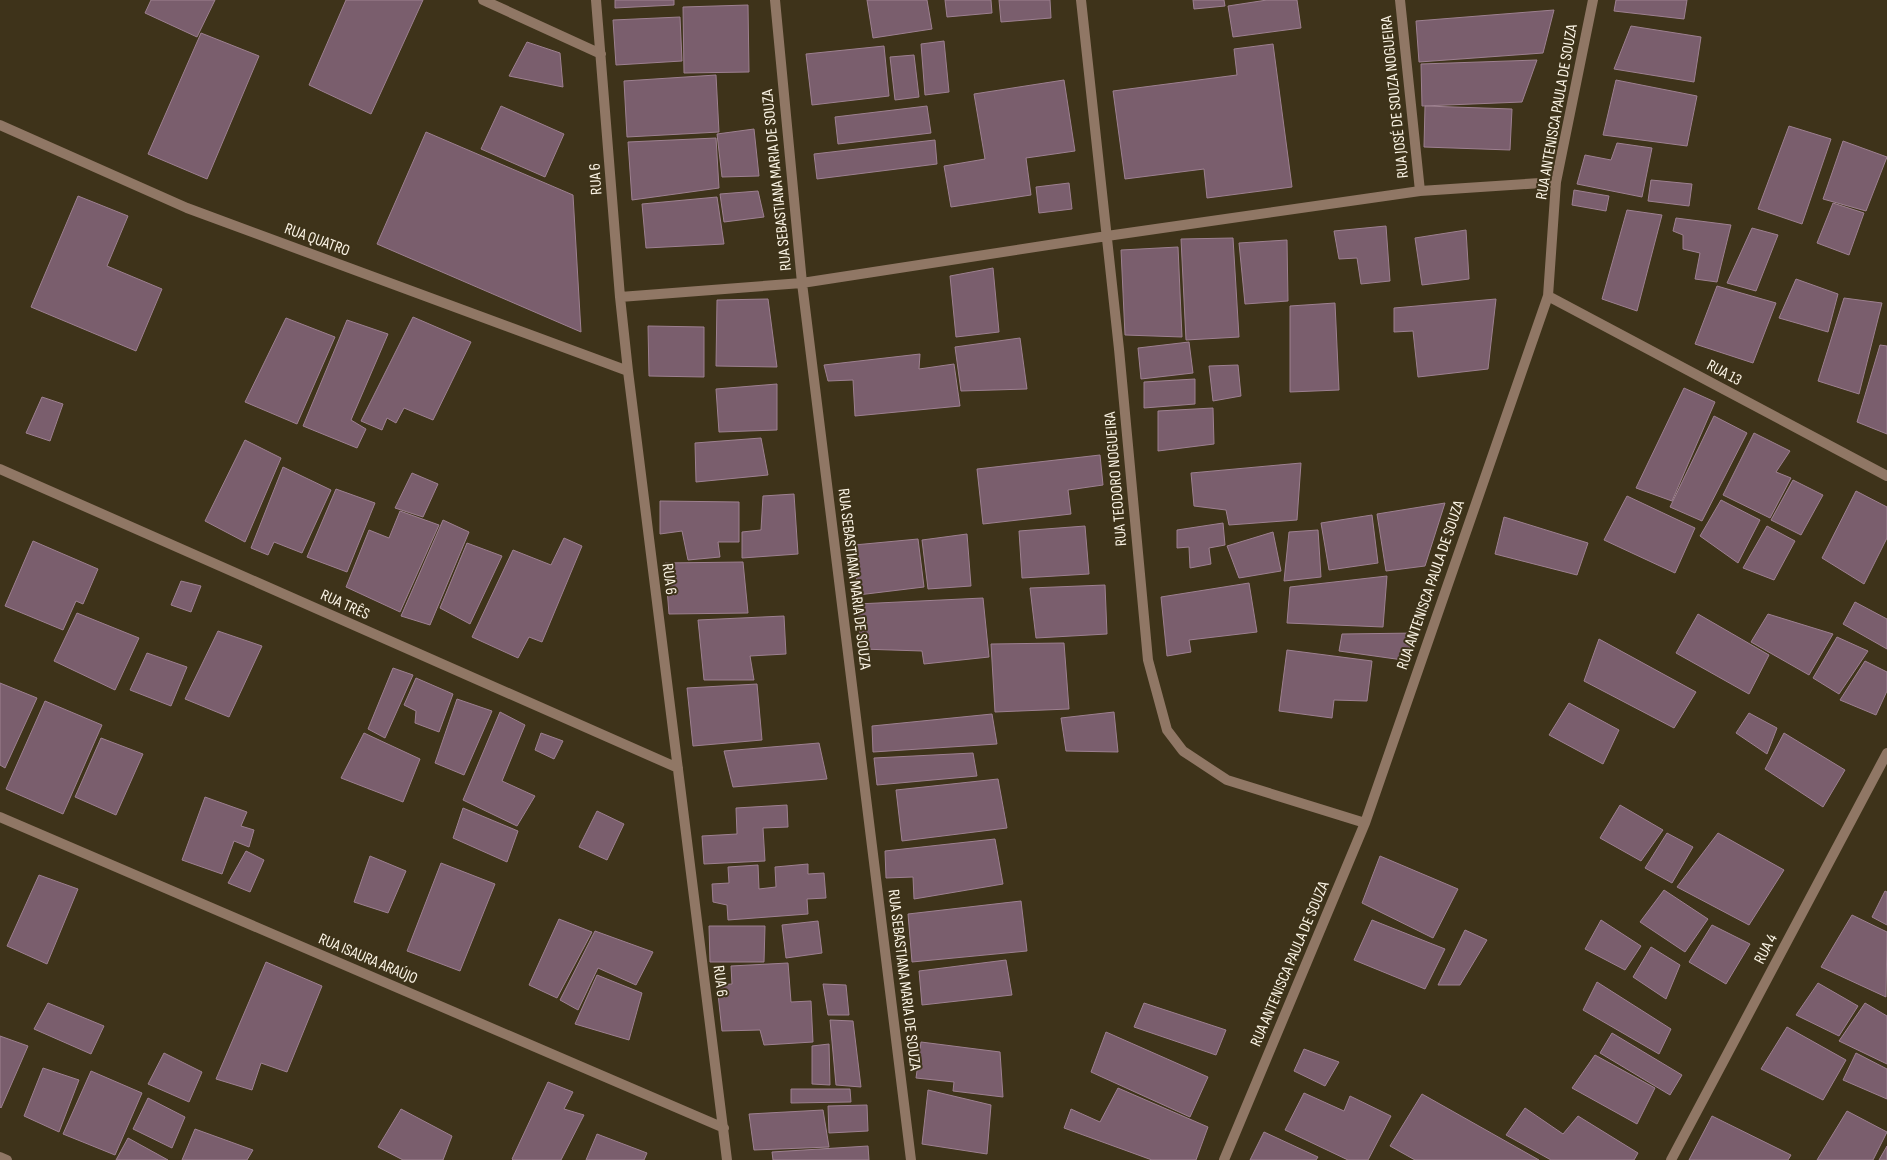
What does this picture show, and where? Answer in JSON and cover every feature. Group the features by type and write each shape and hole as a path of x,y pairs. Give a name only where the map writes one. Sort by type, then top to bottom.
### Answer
{"street":[{"path":"483,0 601,54"},
{"name":"RUA 6","path":"596,0 620,297 628,372 727,1160"},
{"name":"RUA SEBASTIANA MARIA DE SOUZA","path":"775,0 802,283 911,1160"},
{"name":"RUA TEODORO NOGUEIRA","path":"1082,0 1148,660 1167,730 1183,751 1227,780 1365,823"},
{"name":"RUA JOSÉ DE SOUZA NOGUEIRA","path":"1400,0 1420,191"},
{"name":"RUA ANTENISCA PAULA DE SOUZA","path":"1224,1160 1365,823 1548,296 1556,182 1593,0"},
{"name":"RUA QUATRO","path":"0,125 187,208 628,372"},
{"path":"620,297 802,283 1107,236 1420,191 1556,182"},
{"name":"RUA 13","path":"1548,296 1887,476"},
{"name":"RUA TRÊS","path":"0,469 678,768"},
{"name":"RUA 4","path":"1671,1160 1887,753"},
{"name":"RUA ISAURA ARAÚJO","path":"0,817 724,1128"},
{"path":"0,1157 7,1160"}],"building":[{"path":"151,0 215,0 197,37 145,13"},
{"path":"346,0 423,0 371,114 309,85"},
{"path":"615,0 674,0 674,5 615,8"},
{"path":"867,0 927,0 932,29 873,38"},
{"path":"945,0 991,0 992,13 947,17"},
{"path":"999,0 1050,0 1051,18 1001,22"},
{"path":"1193,0 1224,0 1225,6 1194,9"},
{"path":"1267,0 1297,0 1301,28 1233,37 1228,6"},
{"path":"1616,0 1687,0 1684,19 1614,11"},
{"path":"748,5 749,72 684,73 683,7"},
{"path":"1554,10 1543,53 1419,62 1416,21"},
{"path":"680,17 682,61 616,65 613,20"},
{"path":"1631,26 1701,37 1694,82 1614,69"},
{"path":"201,33 259,56 207,179 148,154"},
{"path":"944,41 949,92 925,95 921,44"},
{"path":"527,42 560,53 563,87 509,76"},
{"path":"1273,44 1292,187 1207,198 1204,169 1125,179 1113,91 1237,75 1234,49"},
{"path":"884,46 889,96 812,105 806,54"},
{"path":"914,55 919,97 895,100 890,57"},
{"path":"1537,60 1522,102 1422,106 1421,64"},
{"path":"716,75 719,132 627,137 624,81"},
{"path":"1064,80 1075,151 1026,158 1031,195 951,207 944,166 985,159 974,94"},
{"path":"1616,80 1697,96 1687,146 1603,135"},
{"path":"501,106 564,134 545,177 481,149"},
{"path":"927,106 931,133 838,144 835,117"},
{"path":"1425,106 1512,109 1510,150 1424,147"},
{"path":"1789,126 1831,139 1802,224 1758,209"},
{"path":"754,129 759,176 722,177 717,134"},
{"path":"426,132 573,195 581,332 377,244"},
{"path":"716,138 719,188 632,200 628,142"},
{"path":"935,140 937,164 817,179 814,154"},
{"path":"1843,141 1887,157 1866,211 1823,199"},
{"path":"1617,143 1652,148 1642,197 1577,184 1585,155 1611,160"},
{"path":"1651,180 1692,184 1689,206 1648,201"},
{"path":"1069,183 1072,209 1039,213 1036,187"},
{"path":"1574,190 1609,196 1606,211 1572,205"},
{"path":"758,191 764,217 724,222 720,194"},
{"path":"78,196 128,216 107,266 162,289 136,351 31,307"},
{"path":"717,197 724,244 646,248 642,204"},
{"path":"1833,203 1864,213 1849,255 1817,243"},
{"path":"1627,210 1662,215 1637,311 1602,299"},
{"path":"1676,218 1731,225 1717,282 1695,279 1700,253 1683,249 1683,235 1673,231"},
{"path":"1386,226 1390,281 1361,284 1357,258 1339,259 1334,231"},
{"path":"1752,228 1778,235 1756,291 1727,283"},
{"path":"1466,230 1469,279 1422,285 1415,238"},
{"path":"1233,238 1239,337 1186,340 1181,239"},
{"path":"1287,240 1288,301 1245,304 1239,243"},
{"path":"1178,247 1182,337 1125,335 1121,250"},
{"path":"993,268 999,332 956,337 950,276"},
{"path":"1796,279 1838,294 1828,332 1779,318"},
{"path":"1717,286 1776,303 1753,363 1695,344"},
{"path":"1844,298 1882,303 1859,394 1818,381"},
{"path":"768,299 777,367 716,366 717,300"},
{"path":"1496,299 1488,369 1418,377 1413,331 1394,332 1394,308"},
{"path":"1335,303 1339,390 1290,392 1290,306"},
{"path":"413,317 471,342 433,420 404,408 396,423 387,418 382,430 361,421"},
{"path":"286,318 335,337 297,424 245,402"},
{"path":"347,320 388,334 351,420 366,429 357,448 303,426"},
{"path":"648,326 704,327 704,377 649,376"},
{"path":"1020,338 1027,389 961,391 955,347"},
{"path":"1189,342 1193,373 1141,379 1138,348"},
{"path":"1880,345 1887,346 1887,434 1857,422"},
{"path":"920,354 919,369 954,364 960,406 855,416 853,380 828,381 824,365"},
{"path":"1238,365 1241,396 1213,401 1209,366"},
{"path":"1195,379 1195,404 1144,408 1144,382"},
{"path":"777,384 777,430 719,432 716,389"},
{"path":"1684,388 1715,402 1672,501 1636,488"},
{"path":"42,397 63,404 50,441 26,433"},
{"path":"1213,408 1214,444 1158,451 1158,411"},
{"path":"1714,416 1747,433 1702,521 1670,507"},
{"path":"1754,433 1790,451 1776,472 1791,478 1770,518 1723,495"},
{"path":"761,438 768,475 696,482 695,443"},
{"path":"245,440 281,458 245,542 205,521"},
{"path":"1100,455 1103,485 1068,490 1071,514 983,524 977,469"},
{"path":"1301,463 1297,520 1229,525 1226,510 1194,506 1191,473"},
{"path":"283,467 331,490 302,553 274,542 268,555 251,548"},
{"path":"412,473 438,484 423,517 395,508"},
{"path":"1793,480 1823,495 1801,535 1771,520"},
{"path":"336,489 375,503 347,572 307,557"},
{"path":"1856,491 1887,507 1887,538 1864,584 1822,558"},
{"path":"794,494 798,554 742,558 742,532 761,530 763,496"},
{"path":"1627,496 1695,528 1675,573 1604,540"},
{"path":"1721,500 1760,520 1738,563 1700,536"},
{"path":"660,501 739,502 739,542 718,542 720,557 688,560 682,531 660,534"},
{"path":"1445,503 1425,566 1386,571 1377,514"},
{"path":"400,511 439,525 400,612 346,587 369,530 389,538"},
{"path":"1372,515 1378,563 1329,570 1321,523"},
{"path":"1504,517 1588,543 1577,575 1495,554"},
{"path":"443,520 469,532 430,625 401,616"},
{"path":"1223,523 1225,545 1209,548 1211,564 1190,568 1189,547 1177,548 1177,530"},
{"path":"1085,526 1089,574 1022,578 1019,531"},
{"path":"1767,526 1795,541 1774,580 1743,568"},
{"path":"1318,530 1321,577 1284,581 1289,532"},
{"path":"1273,532 1281,571 1239,578 1227,546"},
{"path":"967,534 971,586 928,589 922,540"},
{"path":"564,538 582,546 542,642 529,637 518,658 472,637 513,550 551,565"},
{"path":"918,539 924,587 858,595 854,545"},
{"path":"33,541 98,569 83,604 76,601 63,630 5,606"},
{"path":"467,543 502,556 470,624 440,608"},
{"path":"743,562 748,613 669,614 665,563"},
{"path":"1387,576 1383,627 1287,623 1290,587"},
{"path":"181,581 201,586 191,612 171,605"},
{"path":"1249,583 1257,632 1189,640 1191,652 1167,656 1161,597"},
{"path":"1105,585 1107,634 1036,638 1030,588"},
{"path":"983,598 989,657 924,664 922,651 861,649 857,604"},
{"path":"1855,602 1887,619 1887,649 1843,624"},
{"path":"77,613 139,638 115,690 54,661"},
{"path":"1698,614 1769,655 1749,694 1676,653"},
{"path":"1768,614 1833,634 1809,675 1751,642"},
{"path":"784,616 786,654 750,656 754,680 704,680 698,620"},
{"path":"218,631 262,646 229,717 185,699"},
{"path":"1417,633 1403,660 1339,651 1342,634"},
{"path":"1837,637 1868,651 1839,694 1813,678"},
{"path":"1599,639 1696,692 1674,728 1584,681"},
{"path":"1064,643 1069,709 995,712 991,644"},
{"path":"1287,650 1372,661 1367,701 1334,700 1332,718 1279,711"},
{"path":"147,653 187,667 171,706 130,690"},
{"path":"1865,661 1887,672 1887,691 1876,715 1840,700"},
{"path":"393,668 413,675 385,738 368,729"},
{"path":"416,678 453,694 439,732 415,723 416,711 404,705"},
{"path":"0,683 37,698 5,768 0,765"},
{"path":"757,684 762,740 693,746 687,688"},
{"path":"457,699 492,711 464,775 435,763"},
{"path":"45,701 102,725 63,814 6,789"},
{"path":"1569,703 1619,730 1603,764 1549,735"},
{"path":"500,712 525,725 502,781 535,796 517,826 463,800"},
{"path":"1114,712 1118,752 1066,751 1061,718"},
{"path":"1749,713 1777,728 1767,754 1736,733"},
{"path":"992,714 997,744 873,752 872,726"},
{"path":"364,733 420,759 403,802 341,778"},
{"path":"541,733 563,741 554,759 535,750"},
{"path":"1784,733 1845,770 1823,807 1765,769"},
{"path":"101,738 143,754 116,815 75,797"},
{"path":"819,743 827,779 733,787 724,751"},
{"path":"973,753 977,776 877,785 874,758"},
{"path":"998,779 1007,828 902,841 896,790"},
{"path":"205,797 247,812 241,826 254,830 249,847 234,841 222,874 182,860"},
{"path":"787,805 788,827 763,828 765,861 704,864 702,836 737,834 736,808"},
{"path":"1620,805 1663,830 1641,861 1600,838"},
{"path":"463,808 518,831 507,862 453,838"},
{"path":"597,811 624,824 607,860 579,847"},
{"path":"1667,833 1693,847 1672,883 1645,868"},
{"path":"1718,833 1784,870 1749,925 1677,887"},
{"path":"995,839 1003,884 914,899 913,877 886,878 885,851"},
{"path":"246,851 264,860 250,892 228,883"},
{"path":"370,856 406,871 388,913 354,902"},
{"path":"1380,856 1458,889 1433,938 1362,903"},
{"path":"441,863 495,884 460,971 407,951"},
{"path":"808,864 808,874 824,873 826,898 807,899 808,914 728,920 727,905 713,902 712,884 729,883 728,867 758,865 759,889 776,887 775,867"},
{"path":"39,875 78,889 47,964 7,946"},
{"path":"1664,890 1708,919 1685,952 1640,922"},
{"path":"1885,891 1887,892 1887,925 1872,917"},
{"path":"1021,901 1027,951 912,962 908,914"},
{"path":"1852,915 1887,932 1886,997 1821,967"},
{"path":"559,919 592,932 557,998 529,985"},
{"path":"1372,920 1445,949 1425,989 1354,960"},
{"path":"1601,920 1641,946 1625,970 1585,949"},
{"path":"818,921 822,953 786,958 782,925"},
{"path":"1712,925 1750,944 1726,984 1689,962"},
{"path":"709,926 765,926 764,962 710,962"},
{"path":"1465,930 1487,940 1460,985 1438,985"},
{"path":"595,931 653,952 636,985 598,968 578,1010 560,1000"},
{"path":"1651,947 1680,965 1666,999 1633,977"},
{"path":"1006,960 1012,995 922,1005 919,971"},
{"path":"266,962 322,986 287,1072 261,1063 252,1090 216,1079"},
{"path":"788,963 791,1002 811,1001 813,1042 764,1045 760,1030 722,1031 717,985 732,984 731,966"},
{"path":"597,975 642,993 629,1040 575,1024"},
{"path":"1597,982 1671,1029 1659,1054 1583,1010"},
{"path":"1818,983 1858,1006 1839,1036 1796,1015"},
{"path":"823,984 846,985 849,1015 828,1015"},
{"path":"48,1003 104,1026 91,1054 34,1029"},
{"path":"1144,1003 1226,1030 1216,1055 1134,1027"},
{"path":"1865,1003 1887,1016 1887,1064 1839,1041"},
{"path":"830,1020 853,1021 861,1087 836,1085"},
{"path":"1787,1027 1846,1060 1823,1100 1761,1069"},
{"path":"1106,1032 1208,1077 1190,1117 1091,1072"},
{"path":"1612,1033 1682,1075 1670,1095 1600,1053"},
{"path":"0,1036 28,1046 1,1108 0,1107"},
{"path":"921,1042 1000,1052 1003,1097 953,1091 954,1082 916,1078"},
{"path":"829,1044 830,1085 812,1084 812,1046"},
{"path":"1304,1049 1339,1062 1325,1086 1294,1071"},
{"path":"164,1053 202,1072 189,1102 148,1084"},
{"path":"1856,1053 1887,1069 1887,1099 1843,1080"},
{"path":"1595,1055 1655,1088 1637,1124 1572,1088"},
{"path":"43,1068 79,1080 59,1132 24,1116"},
{"path":"91,1071 142,1093 115,1155 63,1134"},
{"path":"548,1082 573,1092 564,1109 584,1115 561,1160 513,1160 512,1159"},
{"path":"1118,1088 1208,1127 1196,1160 1152,1160 1064,1128 1071,1109 1100,1122"},
{"path":"791,1089 850,1089 851,1102 791,1103"},
{"path":"928,1090 991,1105 987,1154 922,1144"},
{"path":"1304,1093 1344,1111 1350,1096 1391,1116 1368,1160 1348,1160 1285,1130"},
{"path":"1422,1094 1539,1160 1415,1160 1390,1146"},
{"path":"148,1098 185,1117 172,1148 133,1129"},
{"path":"867,1105 868,1131 829,1133 828,1106"},
{"path":"1525,1108 1563,1134 1578,1116 1638,1153 1634,1160 1551,1160 1506,1135"},
{"path":"401,1109 452,1136 443,1160 403,1160 378,1147"},
{"path":"823,1110 829,1147 754,1150 749,1114"},
{"path":"1847,1111 1887,1132 1873,1160 1817,1160"},
{"path":"1712,1116 1791,1155 1788,1160 1689,1160"},
{"path":"195,1129 253,1150 247,1160 182,1160"},
{"path":"1264,1132 1318,1157 1316,1160 1250,1160"},
{"path":"597,1134 647,1153 644,1160 586,1160"},
{"path":"128,1138 168,1160 116,1160"},
{"path":"868,1146 869,1160 773,1160 772,1152"},
{"path":"1887,1146 1887,1160 1879,1160"}]}
